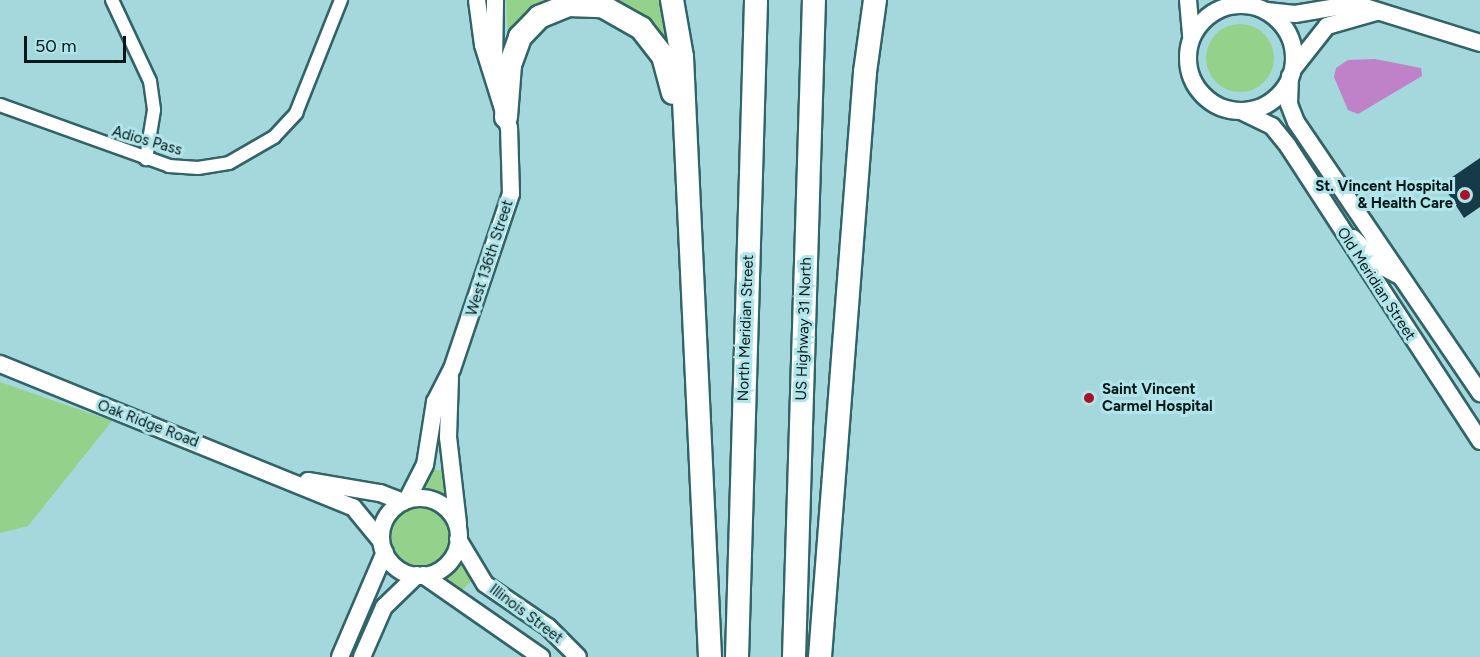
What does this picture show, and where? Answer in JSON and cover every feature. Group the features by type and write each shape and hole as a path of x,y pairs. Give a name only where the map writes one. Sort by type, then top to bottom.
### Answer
{"highway":[{"name":"North Meridian Street","path":"737,657 756,0"},
{"name":"US Highway 31 North","path":"794,657 814,0"},
{"path":"860,0 865,72"},
{"path":"820,657 865,72 875,0"},
{"path":"672,2 681,42 710,657"},
{"path":"506,117 511,58 526,30 555,8 602,6 642,28 663,56 686,156"}],"street":[{"path":"112,0 150,81 154,110 146,159"},
{"name":"Adios Pass","path":"0,105 146,159 198,168 229,163 274,137 304,98 341,0"},
{"name":"West 136th Street","path":"405,501 425,465 435,402 450,372 510,203 513,162 506,117 494,70 483,45 477,0"},
{"name":"West 136th Street","path":"494,70 495,0"},
{"path":"1188,0 1191,39 1188,62 1196,86 1214,104 1241,111 1267,104 1320,31 1377,12"},
{"path":"1191,39 1209,15 1234,2 1267,11 1295,14 1355,4 1377,12 1426,23 1480,43"},
{"path":"1267,11 1291,41 1291,74"},
{"name":"Old Meridian Street","path":"1291,74 1289,104 1296,123 1480,393"},
{"name":"Old Meridian Street","path":"1241,111 1266,122 1282,137 1480,441"},
{"path":"1346,237 1357,238 1381,266 1403,278"},
{"name":"Oak Ridge Road","path":"0,363 298,481 356,508 383,547"},
{"name":"West 136th Street","path":"450,372 448,437 458,535"},
{"name":"Oak Ridge Road","path":"298,481 380,493 405,501"},
{"path":"340,657 383,547 388,514 405,501 439,503 450,512 458,535 449,562 420,575 384,607 362,657"},
{"name":"Illinois Street","path":"458,535 485,584 548,627 578,657"},
{"path":"383,547 397,568 420,575"},
{"name":"Illinois Street","path":"420,575 541,657"}],"green space":[{"path":"506,0 553,0 508,38"},
{"path":"609,0 662,0 673,59"},
{"path":"1247,24 1259,30 1268,39 1274,51 1272,71 1264,82 1247,92 1233,92 1216,82 1208,71 1206,51 1216,34 1227,26"},
{"path":"0,382 112,421 28,526 0,533"},
{"path":"429,469 445,471 447,501 419,492"},
{"path":"420,508 431,510 444,521 449,537 447,548 436,561 420,566 409,564 396,553 391,537 393,526 404,513"},
{"path":"460,557 473,580 460,592 439,578"}],"shaded area":[{"path":"1375,59 1421,68 1422,76 1358,114 1348,110 1334,77 1336,68 1348,60"}],"building":[{"name":"St. Vincent Hospital & Health Care","path":"1480,158 1480,207 1464,218 1442,184"}],"place":[{"name":"St. Vincent Hospital & Health Care","path":"1465,195"},
{"name":"Saint Vincent Carmel Hospital","path":"1089,398"}]}
